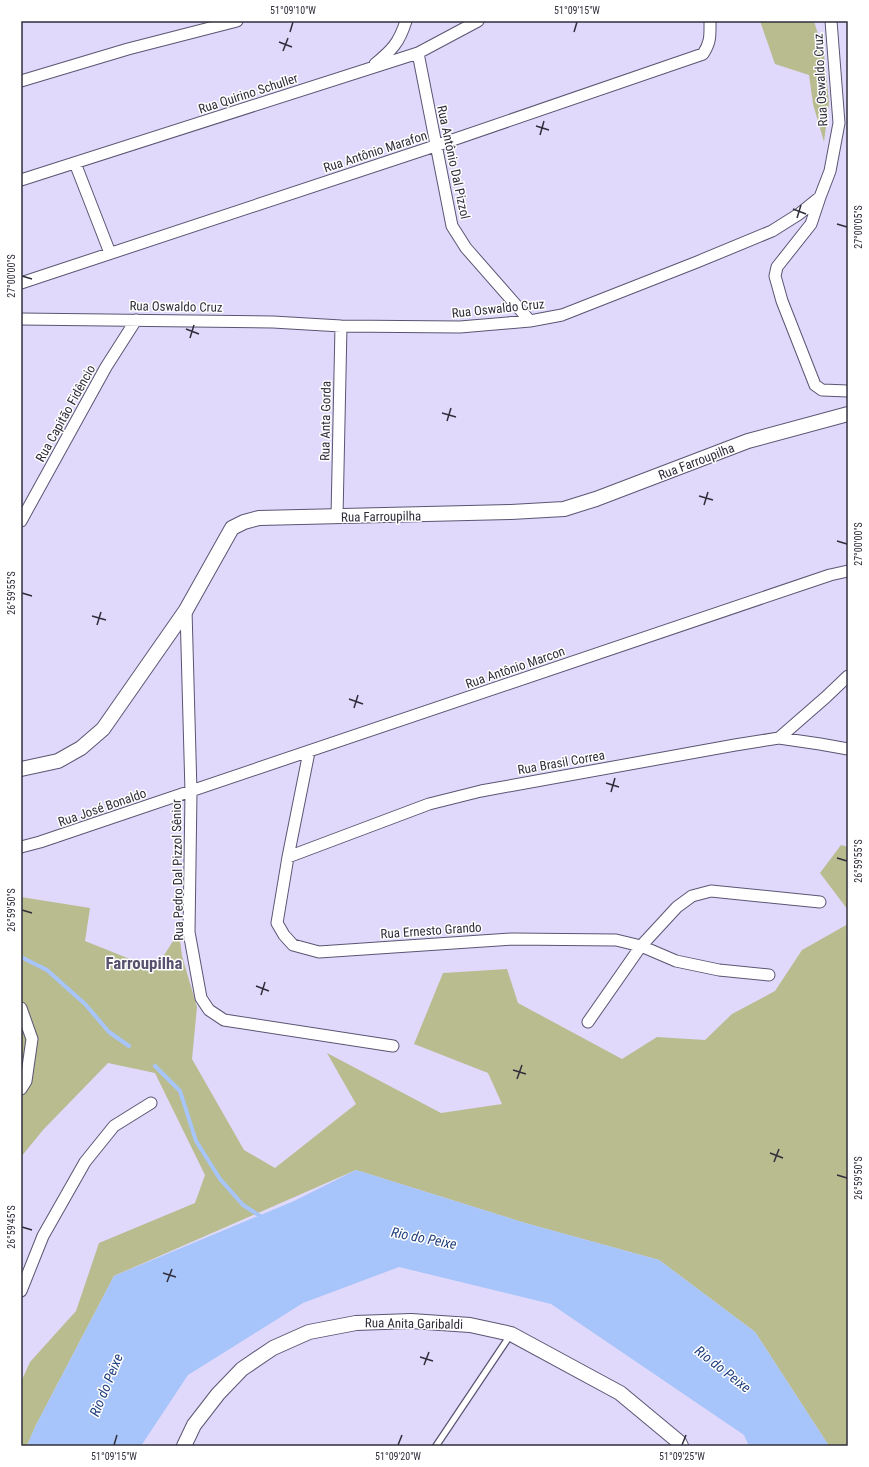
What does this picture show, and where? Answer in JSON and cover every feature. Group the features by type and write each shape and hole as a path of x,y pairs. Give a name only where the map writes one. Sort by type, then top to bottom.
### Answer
{"street":[{"path":"21,81 128,49 237,21"},
{"path":"370,68 390,52 401,37 406,21"},
{"name":"Rua Quirino Schuller","path":"21,180 418,53 478,21"},
{"name":"Rua Antônio Marafon","path":"21,283 435,146 703,54 710,41 710,21"},
{"name":"Rua Oswaldo Cruz","path":"21,320 273,322 341,326 460,327 530,321 562,314 698,262 772,231 799,214 820,197 830,171 839,123 831,21"},
{"name":"Rua Antônio Dal Pizzol","path":"418,53 435,146 452,226 466,248 530,321"},
{"path":"76,163 110,253"},
{"path":"820,197 811,224 777,267 775,276 782,301 815,385 822,390 848,391"},
{"name":"Rua Capitão Fidêncio","path":"21,521 102,374 136,320"},
{"name":"Rua Anta Gorda","path":"337,517 341,326"},
{"name":"Rua Farroupilha","path":"21,769 58,761 81,748 103,729 186,610 232,528 244,522 259,518 511,512 564,509 596,499 748,441 848,414"},
{"name":"Rua Antônio Marcon","path":"191,792 830,575 848,571"},
{"name":"Rua Pedro Dal Pizzol Sênior","path":"186,610 191,792 189,932 201,998 209,1010 224,1020 393,1046"},
{"path":"780,738 848,676"},
{"name":"Rua Brasil Correa","path":"288,856 429,804 481,791 780,738 848,749"},
{"name":"Rua Ernesto Grando","path":"309,752 276,923 293,945 319,952 512,939 616,940 642,946 676,961 719,970 769,975"},
{"name":"Rua José Bonaldo","path":"21,846 40,842 191,792"},
{"path":"588,1022 642,946 677,907 692,896 711,891 820,902"},
{"path":"21,1008 32,1039 23,1085"},
{"path":"21,1070 23,1085"},
{"path":"21,1291 43,1236 85,1162 114,1126 151,1103"},
{"name":"Rua Anita Garibaldi","path":"184,1446 194,1425 218,1394 242,1369 273,1348 309,1332 356,1322 411,1321 470,1324 511,1334 620,1393 679,1442 681,1446"}],"lane":[{"path":"436,1446 511,1334"}],"green space":[{"path":"760,21 814,21 824,54 829,103 824,142 813,104 809,75 775,64"},
{"path":"841,845 848,847 848,910 820,873"},
{"path":"21,897 90,908 85,941 155,969 179,932 182,956 197,1007 192,1059 244,1150 275,1168 356,1104 327,1053 441,1113 502,1104 488,1073 414,1044 443,973 507,969 518,1003 622,1059 657,1037 705,1040 732,1014 775,991 802,950 848,924 848,1446 829,1446 755,1332 659,1260 525,1223 356,1170 114,1276 35,1427 27,1446 21,1446 21,1382 30,1362 76,1311 99,1243 195,1203 205,1175 155,1073 108,1063 43,1130 21,1157"}],"water":[{"name":"Rio do Peixe","path":"356,1170 525,1223 659,1260 755,1332 829,1446 749,1446 744,1435 551,1304 399,1267 303,1303 188,1375 141,1446 27,1446 35,1427 114,1276 294,1201"}],"waterway":[{"path":"21,957 47,970 85,1004 109,1032 129,1046"},
{"path":"155,1066 180,1091 196,1141 220,1179 243,1205 263,1218"}],"district":[{"name":"Farroupilha","path":"144,963"}]}
